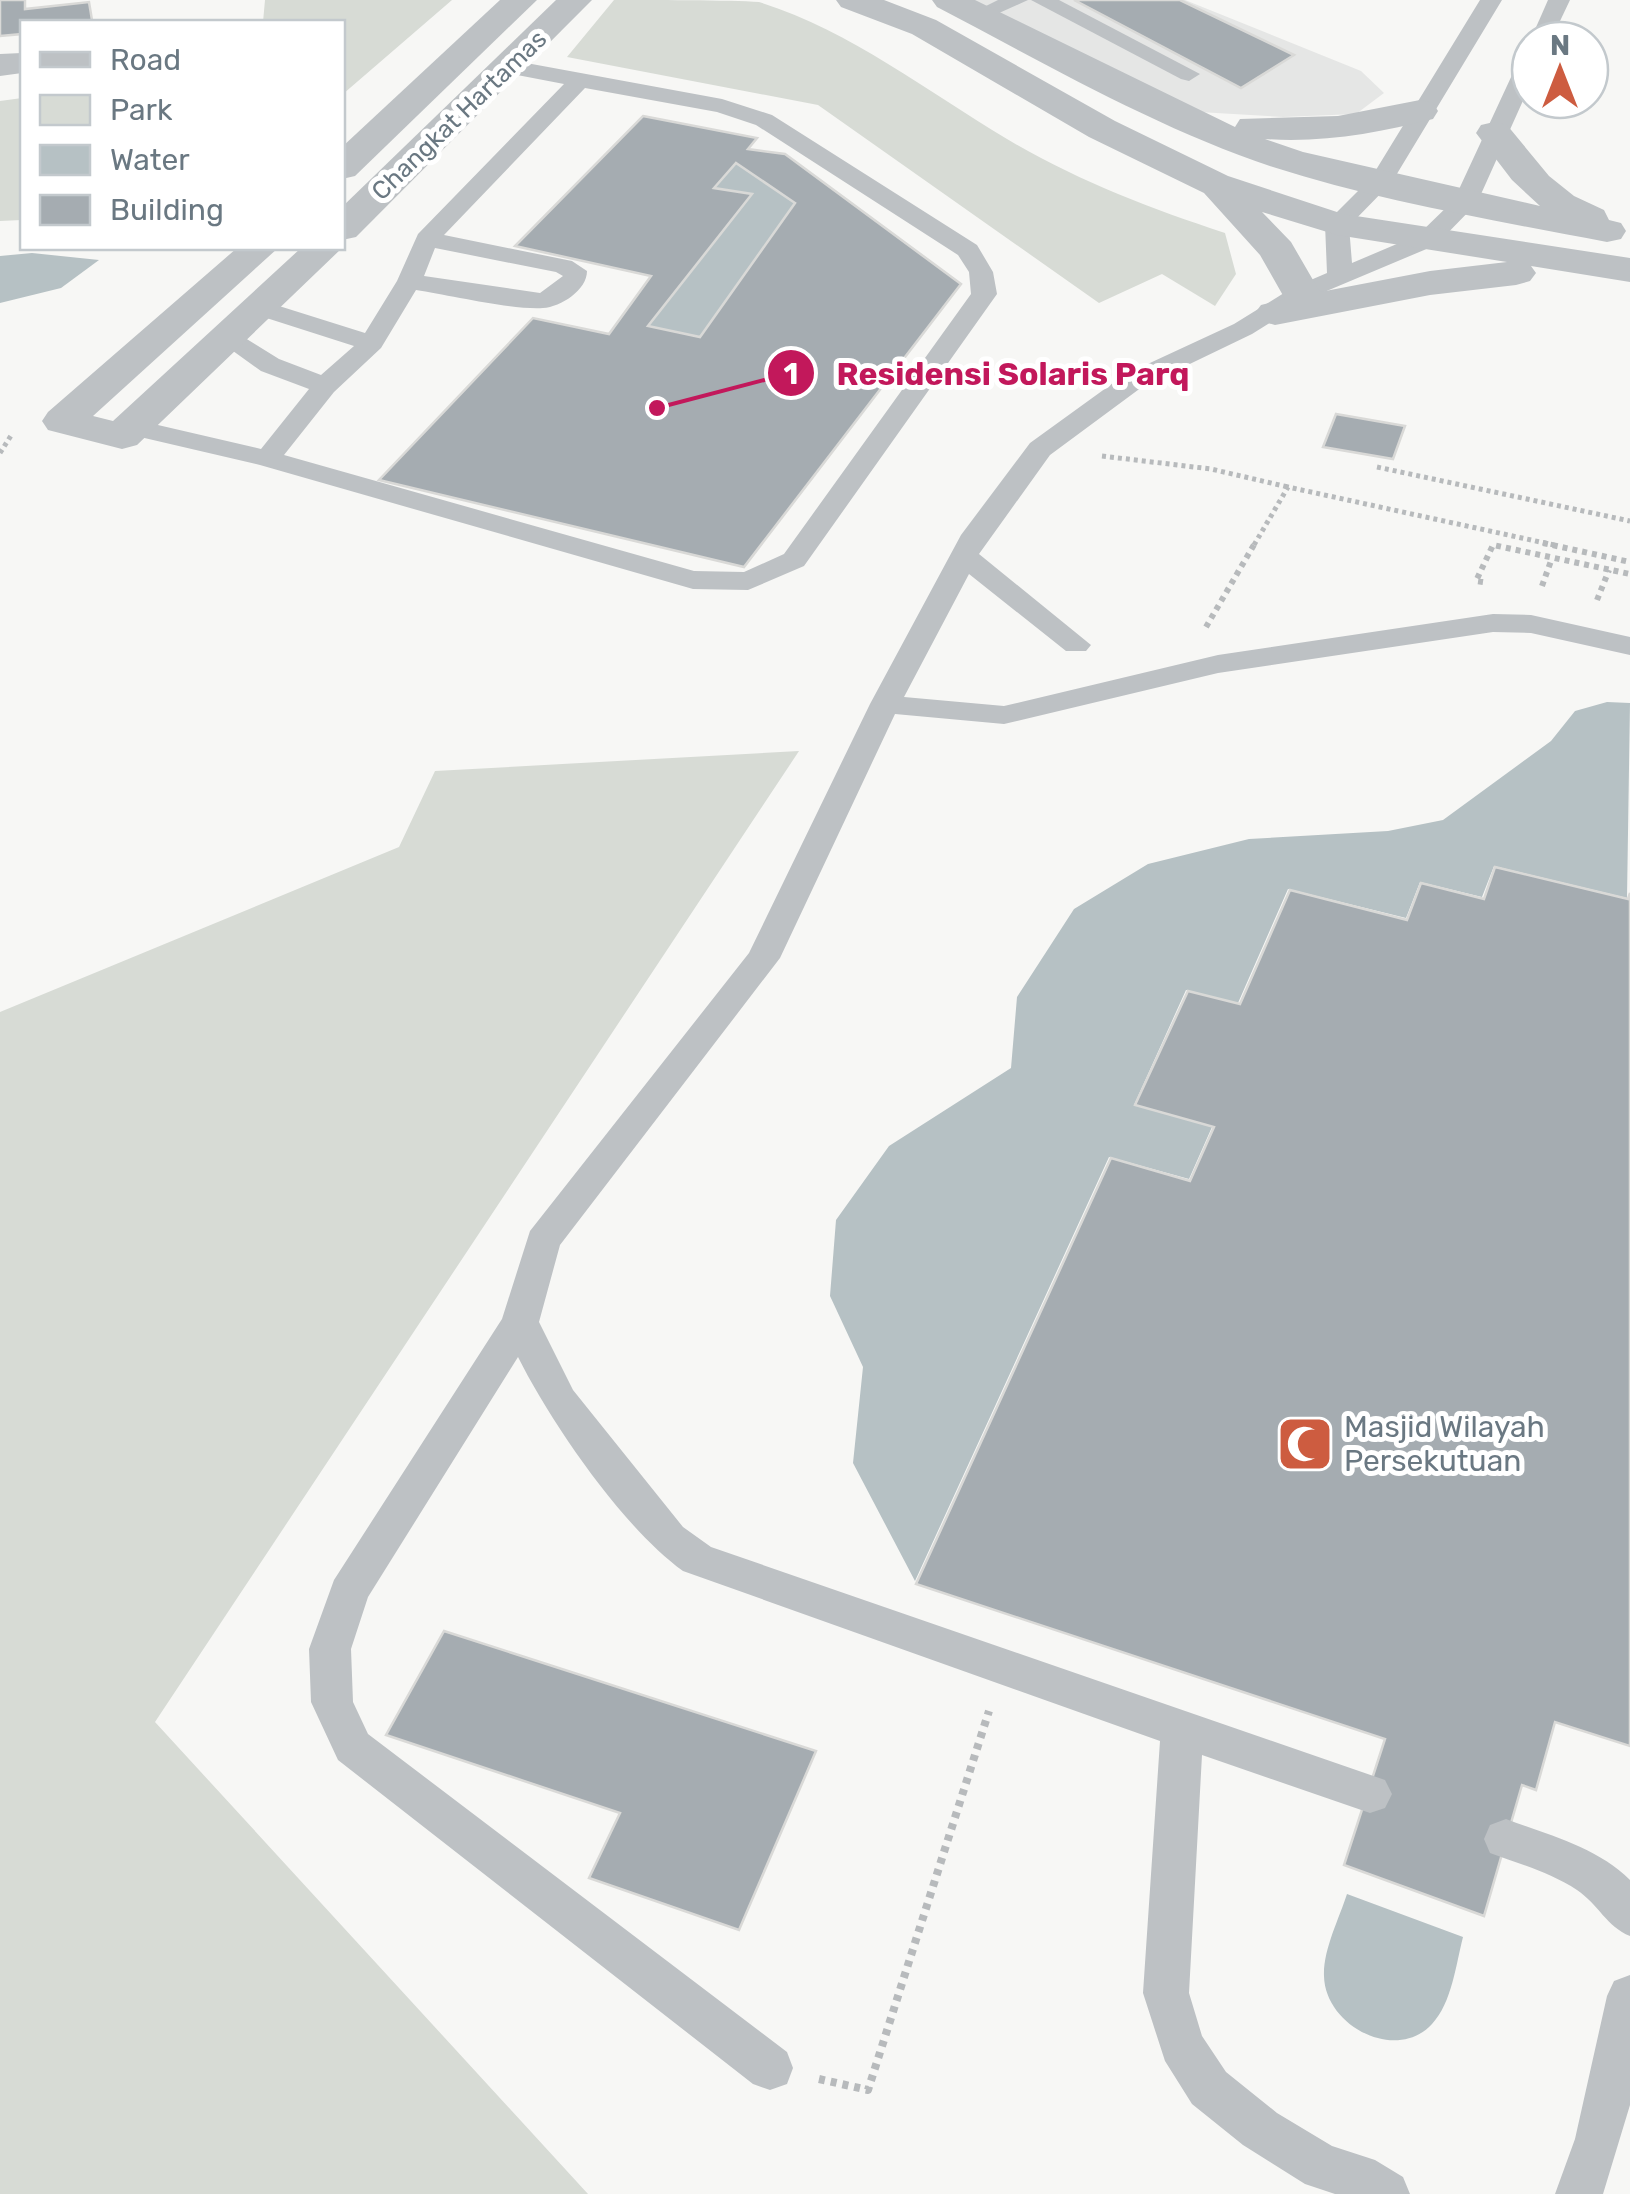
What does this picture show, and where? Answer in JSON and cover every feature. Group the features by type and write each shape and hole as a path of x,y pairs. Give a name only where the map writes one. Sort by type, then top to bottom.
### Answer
{"street":[{"name":"Changkat Hartamas","path":"345,165 520,0"},
{"name":"Changkat Hartamas","path":"345,226 575,0"},
{"path":"841,4 892,35 994,68 1102,129 1215,184 1337,224 1619,269"},
{"path":"964,8 1234,140 1290,160 1465,203 1630,233"},
{"path":"1196,120 1278,130 1331,130 1372,125 1420,111"},
{"path":"1494,133 1540,191 1571,211 1630,233"},
{"path":"1215,184 1277,250 1288,303 1430,283 1619,269"},
{"path":"257,250 63,422 122,436 321,250"},
{"path":"220,285 260,308"}],"lane":[{"path":"964,8 1017,0"},
{"path":"1042,0 1189,74"},
{"path":"1340,277 1337,224 1380,182 1491,0"},
{"path":"132,427 267,459 693,580 748,581 794,560 984,294 982,272 968,250 764,120 722,106 510,68"},
{"path":"267,459 324,386 372,343 409,281 427,239 579,81"},
{"path":"770,2068 354,1748 332,1702 330,1649 349,1592 520,1322 543,1241 763,958 885,704 975,534 1040,449 1133,381 1340,277 1426,240 1465,203 1510,101"},
{"path":"409,281 542,302 557,296 576,276 575,270 563,266 427,239"},
{"path":"260,308 372,343"},
{"path":"228,338 270,365 324,386"},
{"path":"965,557 1076,645"},
{"path":"885,704 1004,715 1218,664 1493,623 1531,624 1630,646"},
{"path":"520,1322 559,1400 670,1539 698,1559 1370,1794"},
{"path":"1182,1730 1166,1993 1181,2045 1209,2088 1260,2129 1322,2167 1358,2178 1386,2194"},
{"path":"1506,1839 1584,1869 1618,1894 1630,1915"},
{"path":"1579,2194 1611,2095 1630,1996"}],"path":[{"path":"0,452 12,434"},
{"path":"1040,449 1211,469 1630,562"},
{"path":"1377,467 1630,521"},
{"path":"1223,631 1206,626 1288,487"},
{"path":"1492,585 1476,580 1493,545 1630,574"},
{"path":"1538,597 1552,558"},
{"path":"1593,611 1609,570"},
{"path":"770,2068 868,2090 1002,1667"}],"shaded area":[{"path":"972,0 1185,0 1361,71 1384,93 1356,114 1283,117 1199,112"}],"green space":[{"path":"265,0 452,0 345,92 345,20 263,20"},
{"path":"614,0 759,2 824,28 1059,167 1141,203 1225,233 1236,274 1215,306 1162,274 1099,303 818,105 567,57"},
{"path":"20,98 20,220 0,221 0,101"},
{"path":"799,751 155,1722 588,2194 0,2194 0,1012 399,847 435,771"}],"water":[{"path":"736,163 795,203 700,337 648,326 751,195 714,188"},
{"path":"32,253 99,260 61,288 0,303 0,256"},
{"path":"1607,702 1630,703 1627,898 1494,866 1482,897 1420,882 1406,918 1288,889 1238,1003 1186,990 1134,1105 1212,1127 1189,1179 1109,1157 915,1581 853,1463 863,1367 830,1296 836,1220 889,1146 1011,1068 1017,997 1074,909 1148,864 1249,839 1388,831 1443,820 1551,741 1575,711"},
{"path":"1347,1894 1463,1937 1444,2005 1432,2024 1417,2035 1400,2040 1365,2033 1336,2010 1327,1994 1326,1956"}],"building":[{"path":"0,0 25,0 25,9 89,2 92,20 20,20 20,34 0,36"},
{"path":"1074,0 1180,0 1294,55 1241,88"},
{"path":"643,116 757,138 748,149 785,154 961,284 744,567 379,480 533,318 609,334 651,276 515,246","holes":["736,163 795,203 700,337 648,326 752,194 714,188"]},
{"path":"1336,414 1405,426 1393,459 1323,447"},
{"name":"Masjid Wilayah Persekutuan","path":"1495,867 1628,899 1630,893 1630,1746 1555,1722 1536,1790 1522,1785 1484,1916 1344,1865 1385,1739 916,1584 1111,1158 1190,1181 1214,1127 1135,1105 1188,991 1240,1004 1290,890 1407,920 1421,883 1484,899"},
{"path":"444,1631 816,1751 739,1930 589,1878 620,1813 386,1735"}],"place":[{"name":"Residensi Solaris Parq","path":"657,408"},
{"name":"Masjid Wilayah Persekutuan","path":"1305,1444"}]}
